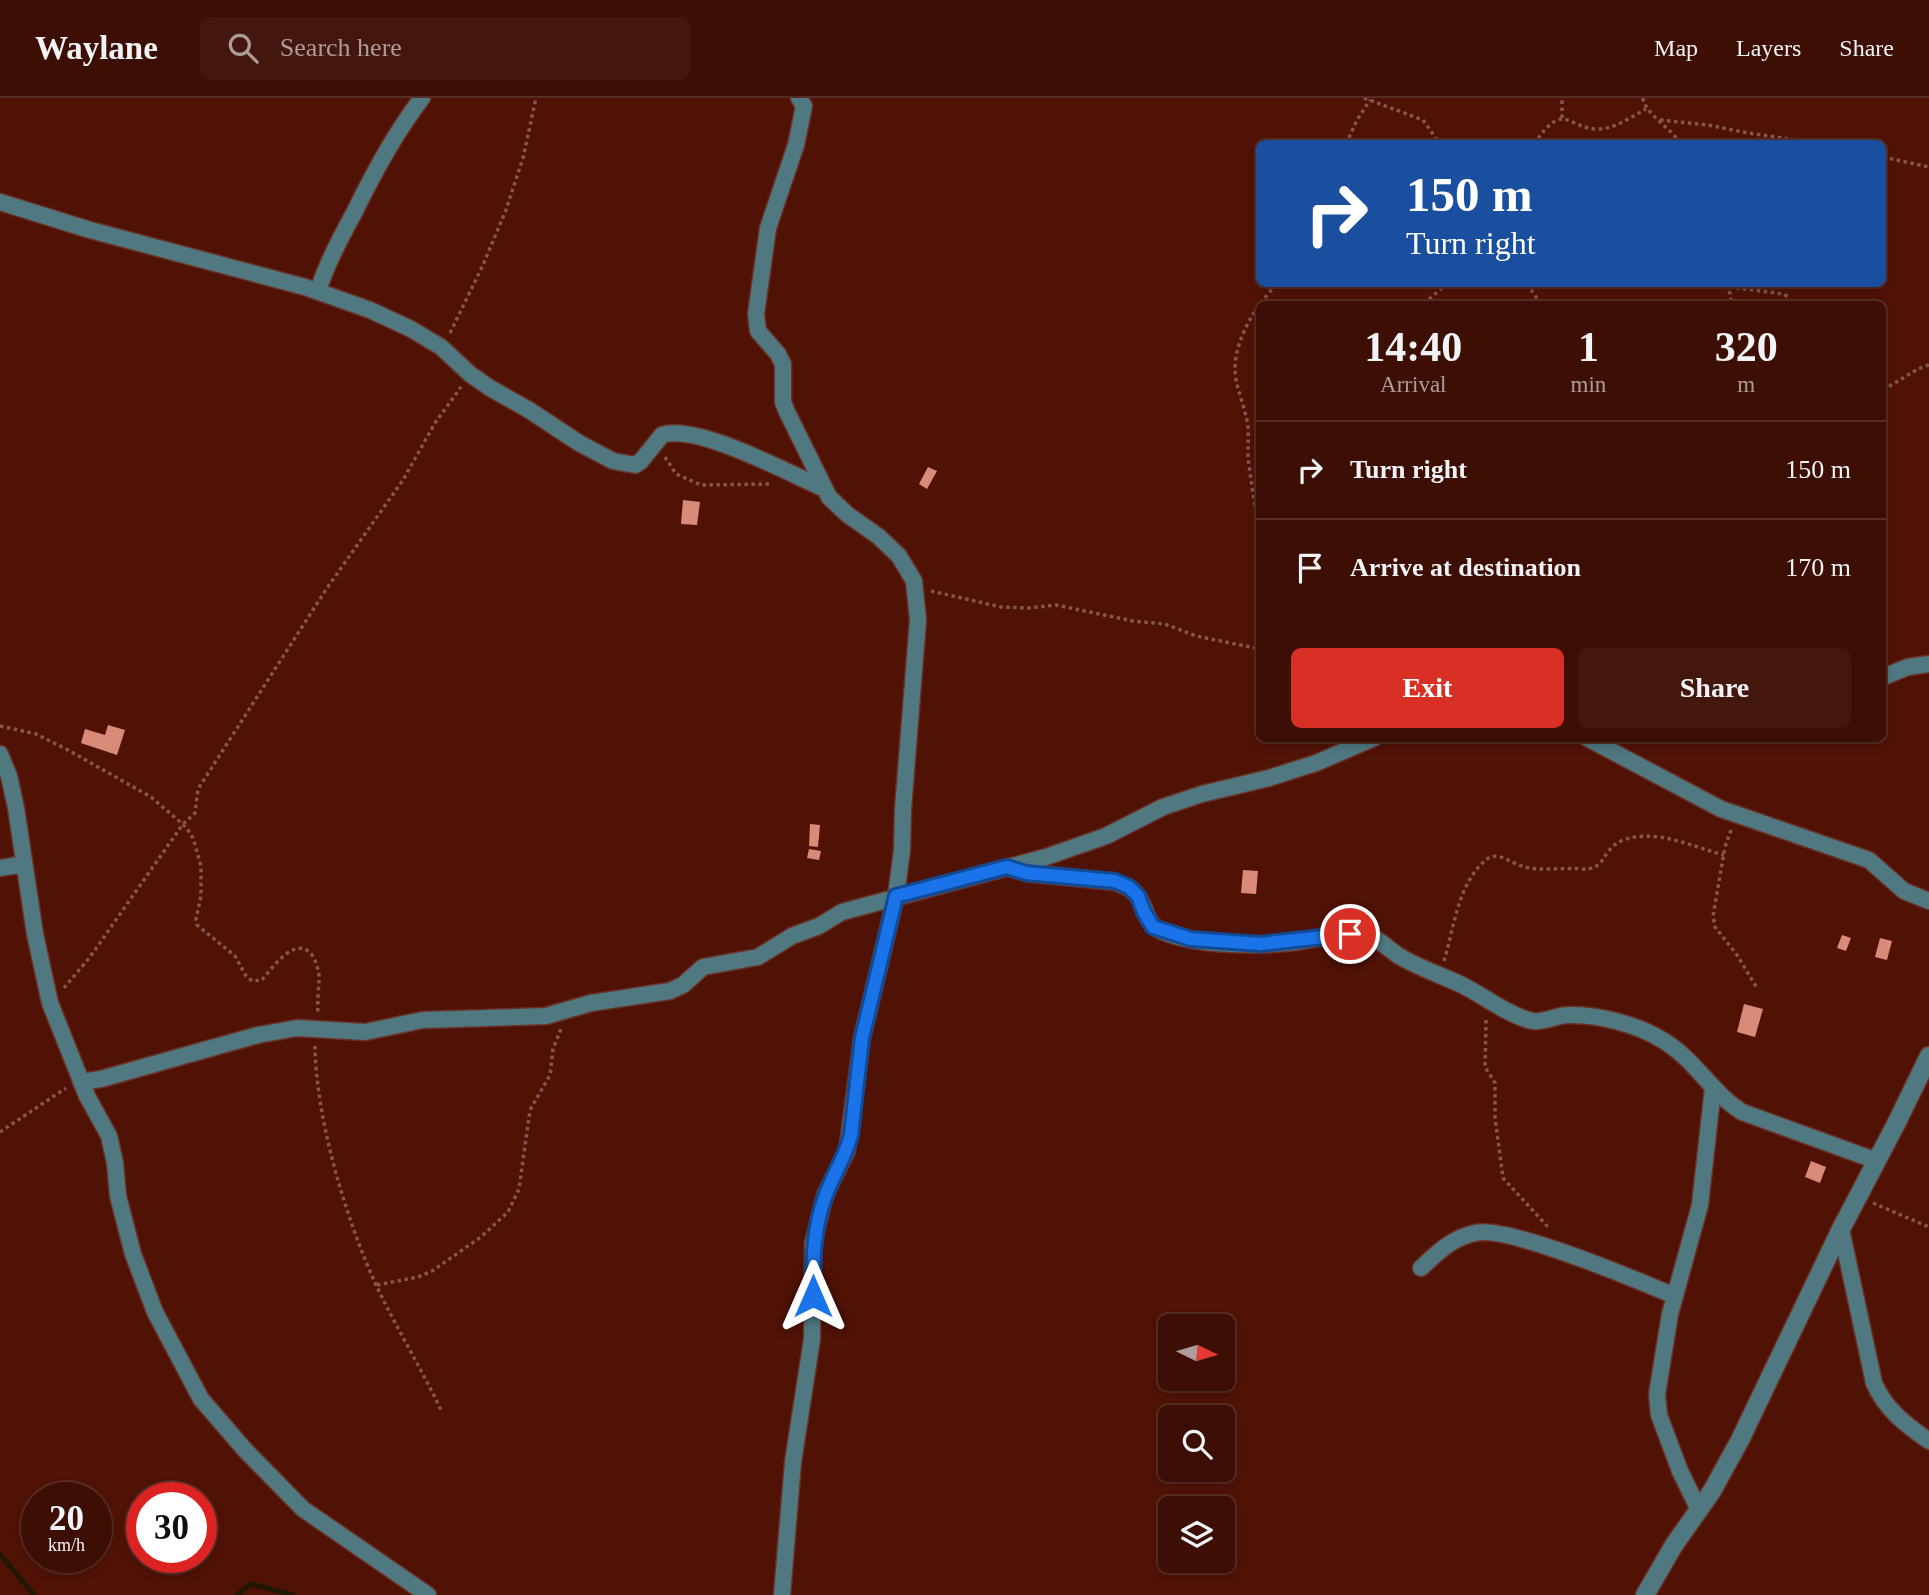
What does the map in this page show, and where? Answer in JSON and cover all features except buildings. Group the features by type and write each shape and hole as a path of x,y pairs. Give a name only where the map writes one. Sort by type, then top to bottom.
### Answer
{"street":[{"path":"318,291 372,177 422,98"},
{"path":"782,1595 793,1462 813,1339 813,1243 825,1195 847,1150 851,1135 862,1038 896,896 902,850 917,633 914,581 899,556 831,499 783,402 783,364 758,331 756,324 768,228 796,145 804,112 803,102 799,98"},
{"path":"0,202 90,230 318,291 370,310 441,347 470,373 579,443 613,461 635,465 657,439 676,432 708,438 825,489"},
{"path":"1886,676 1908,667 1929,664"},
{"path":"80,1082 101,1079 258,1035 297,1028 365,1032 423,1020 547,1016 591,1003 670,991 683,985 703,967 758,957 792,936 819,926 842,912 1046,857 1106,836 1163,807 1316,763 1365,742"},
{"path":"1595,742 1721,808 1869,860 1905,891 1929,901"},
{"path":"0,754 11,786 35,934 50,1003 80,1082 108,1136 115,1163 118,1196 132,1254 155,1312 201,1399 246,1451 303,1509 428,1595"},
{"path":"0,868 24,864"},
{"path":"1007,867 1026,873 1115,881 1129,887 1138,896 1153,927 1191,939 1260,944 1363,934 1440,977 1460,984 1535,1022 1553,1016 1594,1017 1663,1040 1699,1069 1713,1088 1742,1112 1877,1161"},
{"path":"1645,1595 1674,1545 1712,1491 1740,1440 1841,1229 1929,1056"},
{"path":"1699,1510 1680,1471 1659,1415 1657,1394 1675,1296 1700,1205 1713,1088"},
{"path":"1841,1229 1874,1383 1881,1400 1929,1441"},
{"path":"1421,1268 1454,1239 1478,1232 1514,1237 1675,1296"}],"path":[{"path":"441,347 483,265 506,210 523,158 536,98"},
{"path":"1364,98 1423,120 1437,140"},
{"path":"1562,98 1562,118"},
{"path":"1643,98 1646,109 1678,140"},
{"path":"1348,140 1370,100"},
{"path":"1537,140 1548,126 1562,118 1599,129 1613,126 1646,109"},
{"path":"1660,120 1796,140"},
{"path":"1886,158 1929,167"},
{"path":"1262,301 1274,287"},
{"path":"1427,301 1443,287"},
{"path":"1741,287 1784,294 1790,301"},
{"path":"1256,311 1237,349 1235,359 1236,380 1248,427 1248,455 1256,512"},
{"path":"1886,388 1929,365"},
{"path":"50,1003 90,957 183,824 195,813 198,789 327,588 389,501 435,423 470,373"},
{"path":"657,439 670,466 684,479 713,486 775,484"},
{"path":"914,581 926,589 975,602 1001,607 1069,607 1133,621 1165,624 1196,636 1256,648"},
{"path":"0,726 36,734 68,750 151,797 183,824 194,838 201,866 197,925 235,956 246,976 252,981 262,980 284,955 294,950 304,948 315,960 318,973 315,1063 328,1133 349,1217 377,1285 440,1410"},
{"path":"1742,817 1732,827 1713,916 1715,927 1737,955 1756,988"},
{"path":"1440,977 1463,893 1469,881 1486,860 1492,857 1500,857 1528,868 1592,869 1601,862 1609,849 1619,842 1647,836 1679,841 1724,855"},
{"path":"377,1285 418,1277 432,1271 471,1244 508,1212 519,1189 530,1110 550,1074 554,1044 566,1010"},
{"path":"1486,1020 1485,1067 1495,1083 1495,1118 1503,1178 1553,1233 1566,1255"},
{"path":"0,1132 59,1091 80,1082"},
{"path":"1858,1197 1929,1227"}],"waterway":[{"path":"0,1554 34,1595"},
{"path":"237,1595 251,1584 293,1595"}],"route":[{"path":"813,1296 813,1243 825,1195 835,1178 851,1135 862,1038 896,896 1007,867 1026,873 1115,881 1129,887 1138,896 1153,927 1191,939 1260,944 1350,934"}]}
